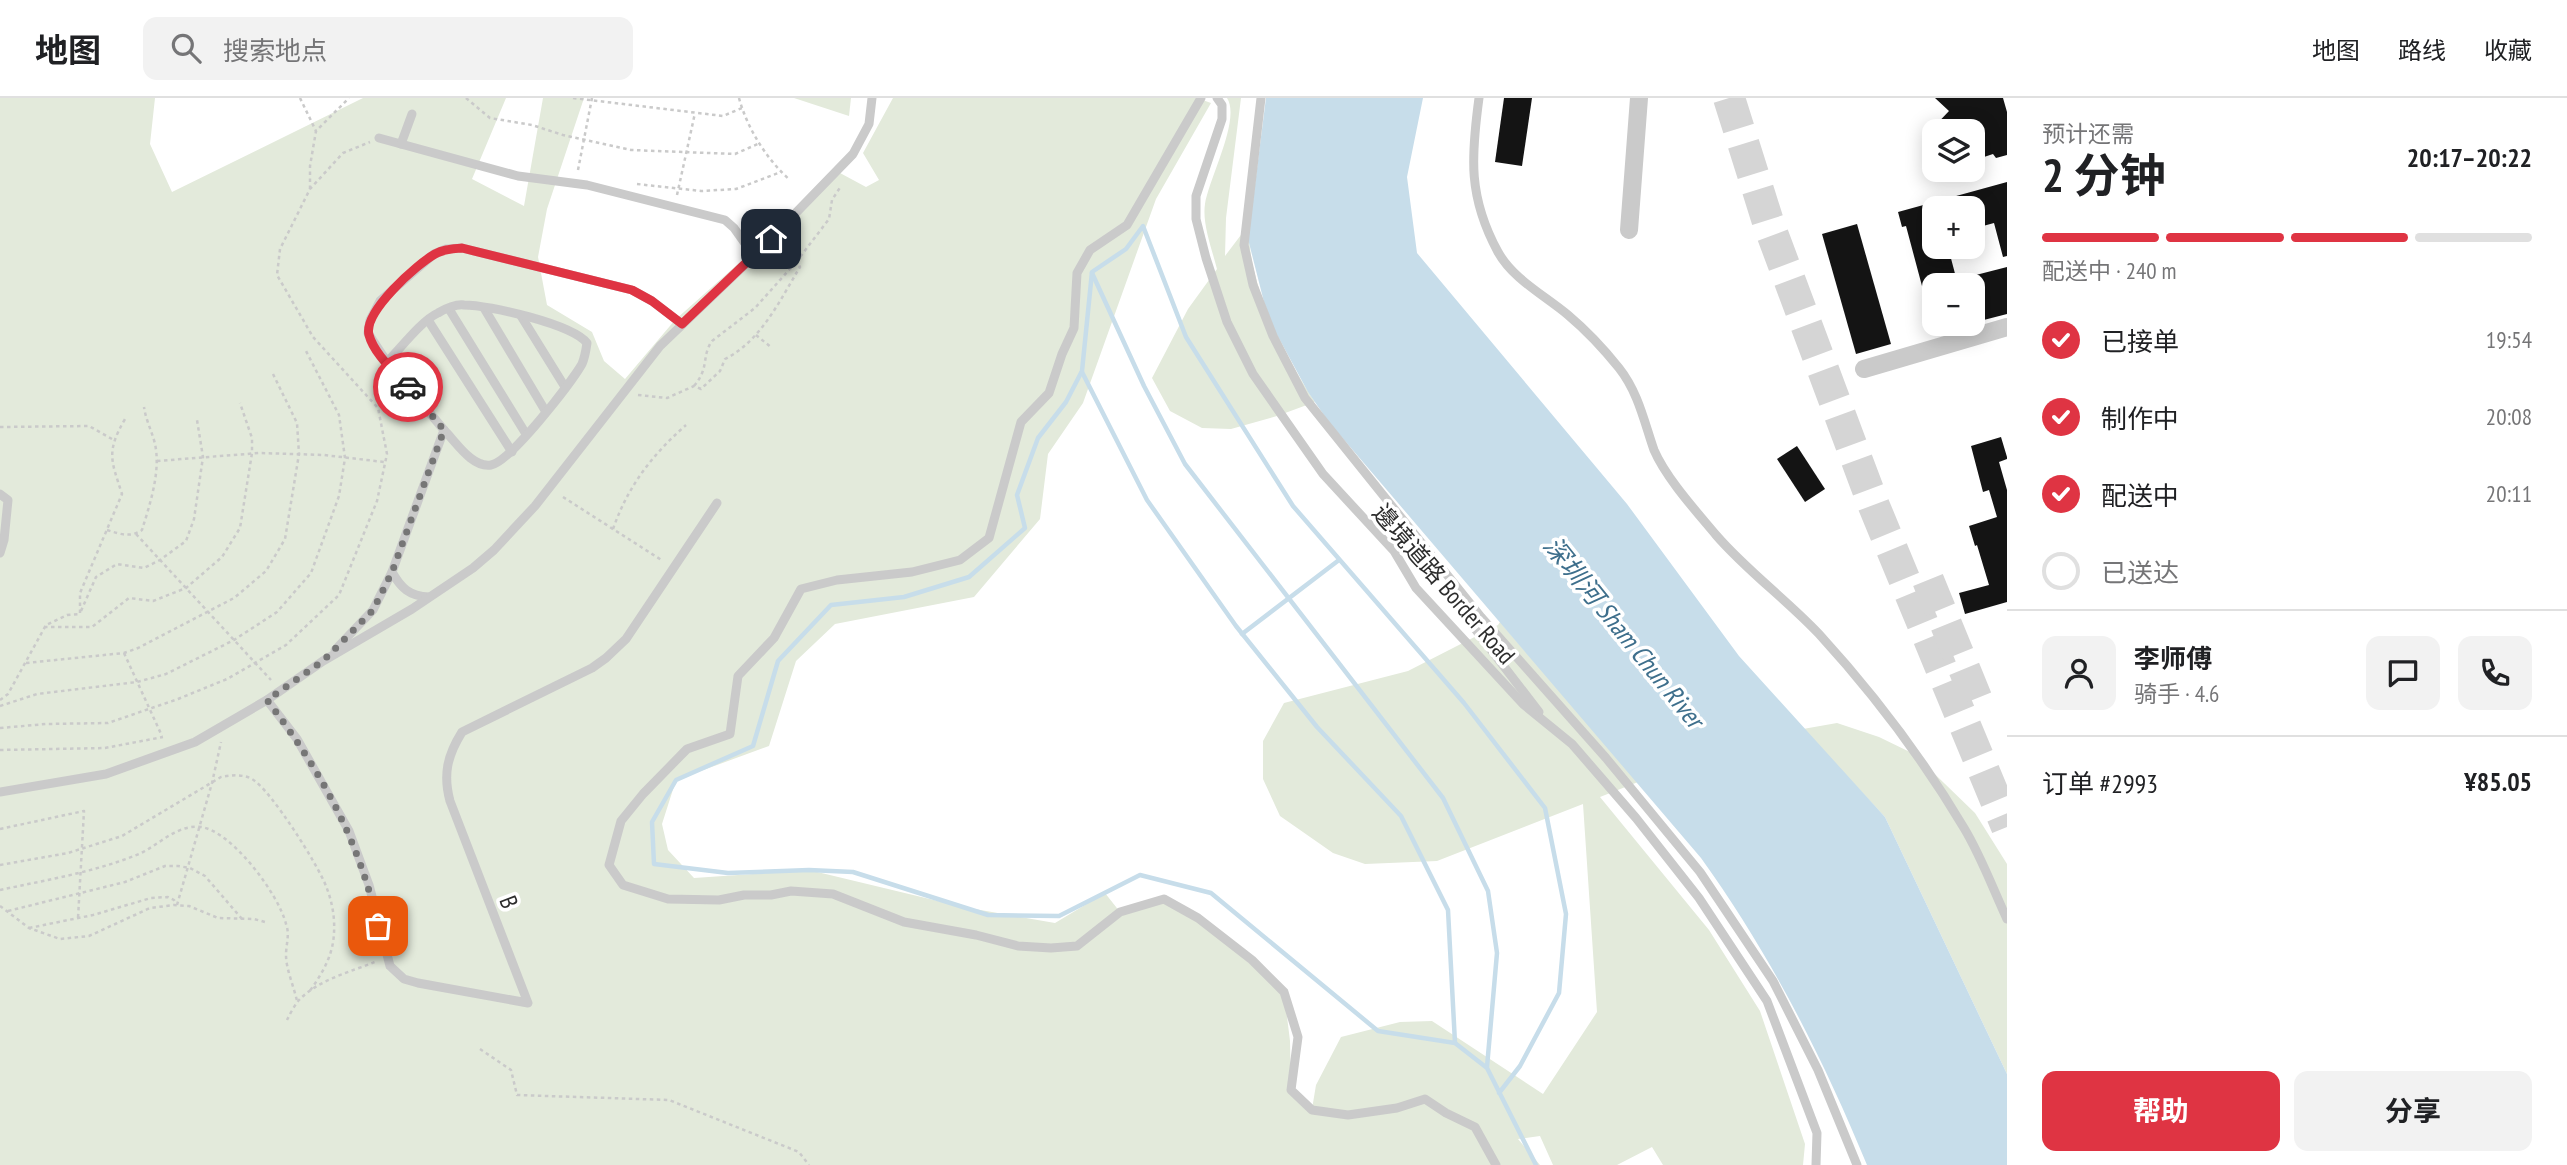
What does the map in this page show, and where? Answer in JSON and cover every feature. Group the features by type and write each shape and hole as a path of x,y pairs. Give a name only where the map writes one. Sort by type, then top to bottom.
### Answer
{"street":[{"path":"1629,230 1639,98"},
{"path":"1864,369 2007,327"}],"lane":[{"path":"0,792 73,781 140,763 195,742 267,700 323,661 473,568 535,506 660,346 754,256 853,154 869,124 872,98"},
{"path":"1201,98 1126,225 1090,250 1077,273 1074,328 1049,393 1021,422 989,538 960,559 912,572 837,580 801,589 774,638 738,676 730,734 687,750 643,794 621,821 609,866 623,885 668,899 719,900 791,891 833,894 904,922 976,935 1018,946 1051,948 1077,946 1120,912 1164,899 1198,918 1252,960 1284,992 1298,1037 1291,1090 1312,1110 1348,1115 1397,1108 1424,1100 1475,1126 1496,1165"},
{"name":"邊境道路 Border Road","path":"1217,98 1222,105 1222,119 1196,196 1196,219 1227,322 1253,374 1323,474 1394,551 1416,588 1523,704 1572,744 1636,818 1699,898 1767,1001 1817,1133 1816,1165"},
{"path":"1261,98 1244,245 1252,285 1305,398 1456,587 1606,758 1700,872 1773,981 1818,1070 1857,1165"},
{"path":"1479,98 1472,171 1478,203 1499,253 1514,274 1569,316 1602,347 1623,373 1643,411 1654,449 1663,467 1686,497 1724,544 1816,631 1862,683 1928,773 1965,830 2007,919"},
{"path":"401,144 412,114"},
{"path":"379,138 518,176 575,184 725,220 754,256"},
{"path":"387,362 435,314 461,304 521,316 582,335 587,343 582,363 512,452 492,465 472,460 387,362 368,333 370,320 380,301 434,254 446,249 462,248 632,290 652,301 682,324"},
{"path":"484,308 545,412"},
{"path":"449,309 526,434"},
{"path":"521,316 565,387"},
{"path":"428,320 512,452"},
{"path":"323,661 373,610 392,572 444,430"},
{"path":"0,494 8,500 4,540 0,552"},
{"name":"B","path":"267,700 297,739 349,831 369,885 390,966 404,979 418,983 528,1003 450,801 445,784 452,748 462,732 592,668 626,639 717,503"},
{"path":"392,572 401,588 421,597 430,597"},
{"path":"1456,587 1459,608 1549,725"}],"path":[{"path":"300,98 316,131"},
{"path":"310,189 310,166 316,131 349,98"},
{"path":"466,98 490,118 532,125 631,150 735,154 760,143"},
{"path":"573,98 723,116 742,108"},
{"path":"739,98 760,143 790,180"},
{"path":"575,184 591,100"},
{"path":"676,200 695,113"},
{"path":"0,728 108,723 227,679 286,645 339,595 377,501 387,454 378,408 313,337 277,275 281,249 310,189 343,153 379,138"},
{"path":"630,183 701,191 736,189 781,172"},
{"path":"620,394 667,398 694,386 704,373 707,348 712,341 755,308 797,261 830,219 832,200 847,177"},
{"path":"694,386 701,389 720,371 725,359 743,350 800,267 797,261"},
{"path":"755,335 772,348"},
{"path":"0,706 37,694 137,682 166,674 234,639 276,612 310,573 339,496 345,458 339,415 305,349"},
{"path":"26,663 124,653 138,648 234,598 266,571 285,539 299,454 297,423 272,374"},
{"path":"44,627 92,627 129,598 153,601 186,588 222,557 240,528 252,453 252,438 240,403"},
{"path":"107,530 124,536 136,534 142,530 148,513 157,461 155,442 146,422 144,407"},
{"path":"80,614 80,593 122,494 111,461 113,440 125,419"},
{"path":"80,614 96,577 117,564 144,568 186,541 194,519 203,457 197,420"},
{"path":"613,529 622,502 651,460 686,425"},
{"path":"0,427 89,426 113,440"},
{"path":"157,461 252,453 299,454 385,462"},
{"path":"563,497 666,562"},
{"path":"136,534 271,680"},
{"path":"0,701 8,694 44,627 66,615 80,614"},
{"path":"124,653 166,743"},
{"path":"0,750 105,748 163,737"},
{"path":"177,905 190,868 221,742"},
{"path":"0,865 82,849 122,836 221,777 234,775 251,778 282,811 325,883 333,908 334,935 326,969 309,992"},
{"path":"0,829 84,811 78,918"},
{"path":"0,890 122,861 188,827 199,827 234,845 256,869 276,904 286,922 289,942 286,955 297,1001"},
{"path":"8,911 125,882 165,866 190,868 205,877 242,919"},
{"path":"29,928 162,896 174,900 177,905"},
{"path":"0,906 29,928 60,939 77,939 150,908 177,905 188,906 218,918 265,922"},
{"path":"287,1020 297,1001 309,992 375,962"},
{"path":"480,1049 511,1070 517,1095 668,1100 799,1152 808,1165"}],"green space":[{"path":"0,98 155,98 150,144 172,192 363,98 506,98 472,179 524,206 543,98 584,98 547,209 538,257 547,305 592,332 604,361 625,379 675,320 840,173 866,187 879,180 863,153 893,98 1197,98 1211,103 1156,199 1083,403 1048,454 1040,519 974,597 835,624 796,661 769,746 676,780 662,824 668,850 694,878 809,870 963,907 1055,923 1105,893 1120,912 1164,899 1190,914 1284,992 1290,1041 1291,1090 1312,1109 1316,1085 1341,1037 1400,1022 1432,1021 1543,1094 1597,1012 1583,804 1437,861 1365,864 1333,853 1280,816 1263,779 1263,741 1284,703 1408,671 1500,622 1638,782 1600,797 1709,930 1760,1011 1805,1144 1803,1165 1663,1165 1652,1147 1617,1165 1553,1165 1540,1136 1518,1139 1540,1165 0,1165"},
{"path":"794,98 851,98 849,116"},
{"path":"1227,98 1241,98 1226,218 1225,256 1250,223 1253,267 1269,316 1315,402 1231,429 1202,428 1170,411 1152,378 1188,309 1217,269 1204,212 1230,120"},
{"path":"1837,723 1879,737 1914,754 1975,813 2007,864 2007,1074 1885,817 1803,729"}],"water":[{"name":"深圳河 Sham Chun River","path":"1266,98 1423,98 1407,177 1417,253 1627,504 1739,656 1885,817 2007,1074 2007,1165 1867,1165 1832,1085 1793,1007 1750,931 1701,858 1328,421 1308,392 1275,331 1264,302 1248,239"}],"building":[{"path":"1504,98 1532,98 1522,166 1495,162"},
{"path":"1935,98 2003,98 2007,112 2007,155 1996,158 1993,154 1985,157 1985,119 1941,119 1949,111"},
{"path":"2007,182 2007,256 2003,257 1994,223 1985,225 1985,196 1956,196"},
{"path":"1922,205 1922,259 1951,259 1955,273 1922,273 1922,286 1906,226 1902,227 1898,212"},
{"path":"1857,224 1891,344 1856,354 1822,234"},
{"path":"2007,267 2007,314 1985,320 1984,273"},
{"path":"2001,437 2007,457 1999,462 2007,490 2007,602 1965,614 1959,593 1989,585 1969,526 1997,517 1989,490 1983,492 1971,446"},
{"path":"1797,446 1825,489 1805,502 1777,459"}],"waterway":[{"path":"1499,1093 1520,1066 1559,993 1566,914 1545,808 1464,703 1293,506 1186,337 1143,226 1126,249 1092,272 1082,371 1066,402 1038,438 1017,495 1025,528 969,577 904,597 831,605 778,661 753,746 676,780 652,822 654,864 728,873 809,870 853,872 988,915 1059,916 1140,875 1211,893 1378,1031 1455,1043 1487,1068 1536,1165"},
{"path":"1092,273 1144,386 1185,464 1443,798 1488,891 1497,953 1487,1067"},
{"path":"1082,372 1147,500 1236,626 1317,727 1401,816 1448,910 1455,1043"},
{"path":"1242,634 1339,560"}],"tunnel":[{"path":"1729,98 1769,225 1874,506 2007,827"},
{"path":"1928,580 1981,710"}],"way so far":[{"path":"378,926 369,885 349,831 297,739 267,700 323,661 361,625 373,610 392,572 444,430 408,387"}],"route":[{"path":"408,387 375,347 368,333 370,320 380,301 434,254 446,249 462,248 632,290 652,301 682,324 771,239"}]}
